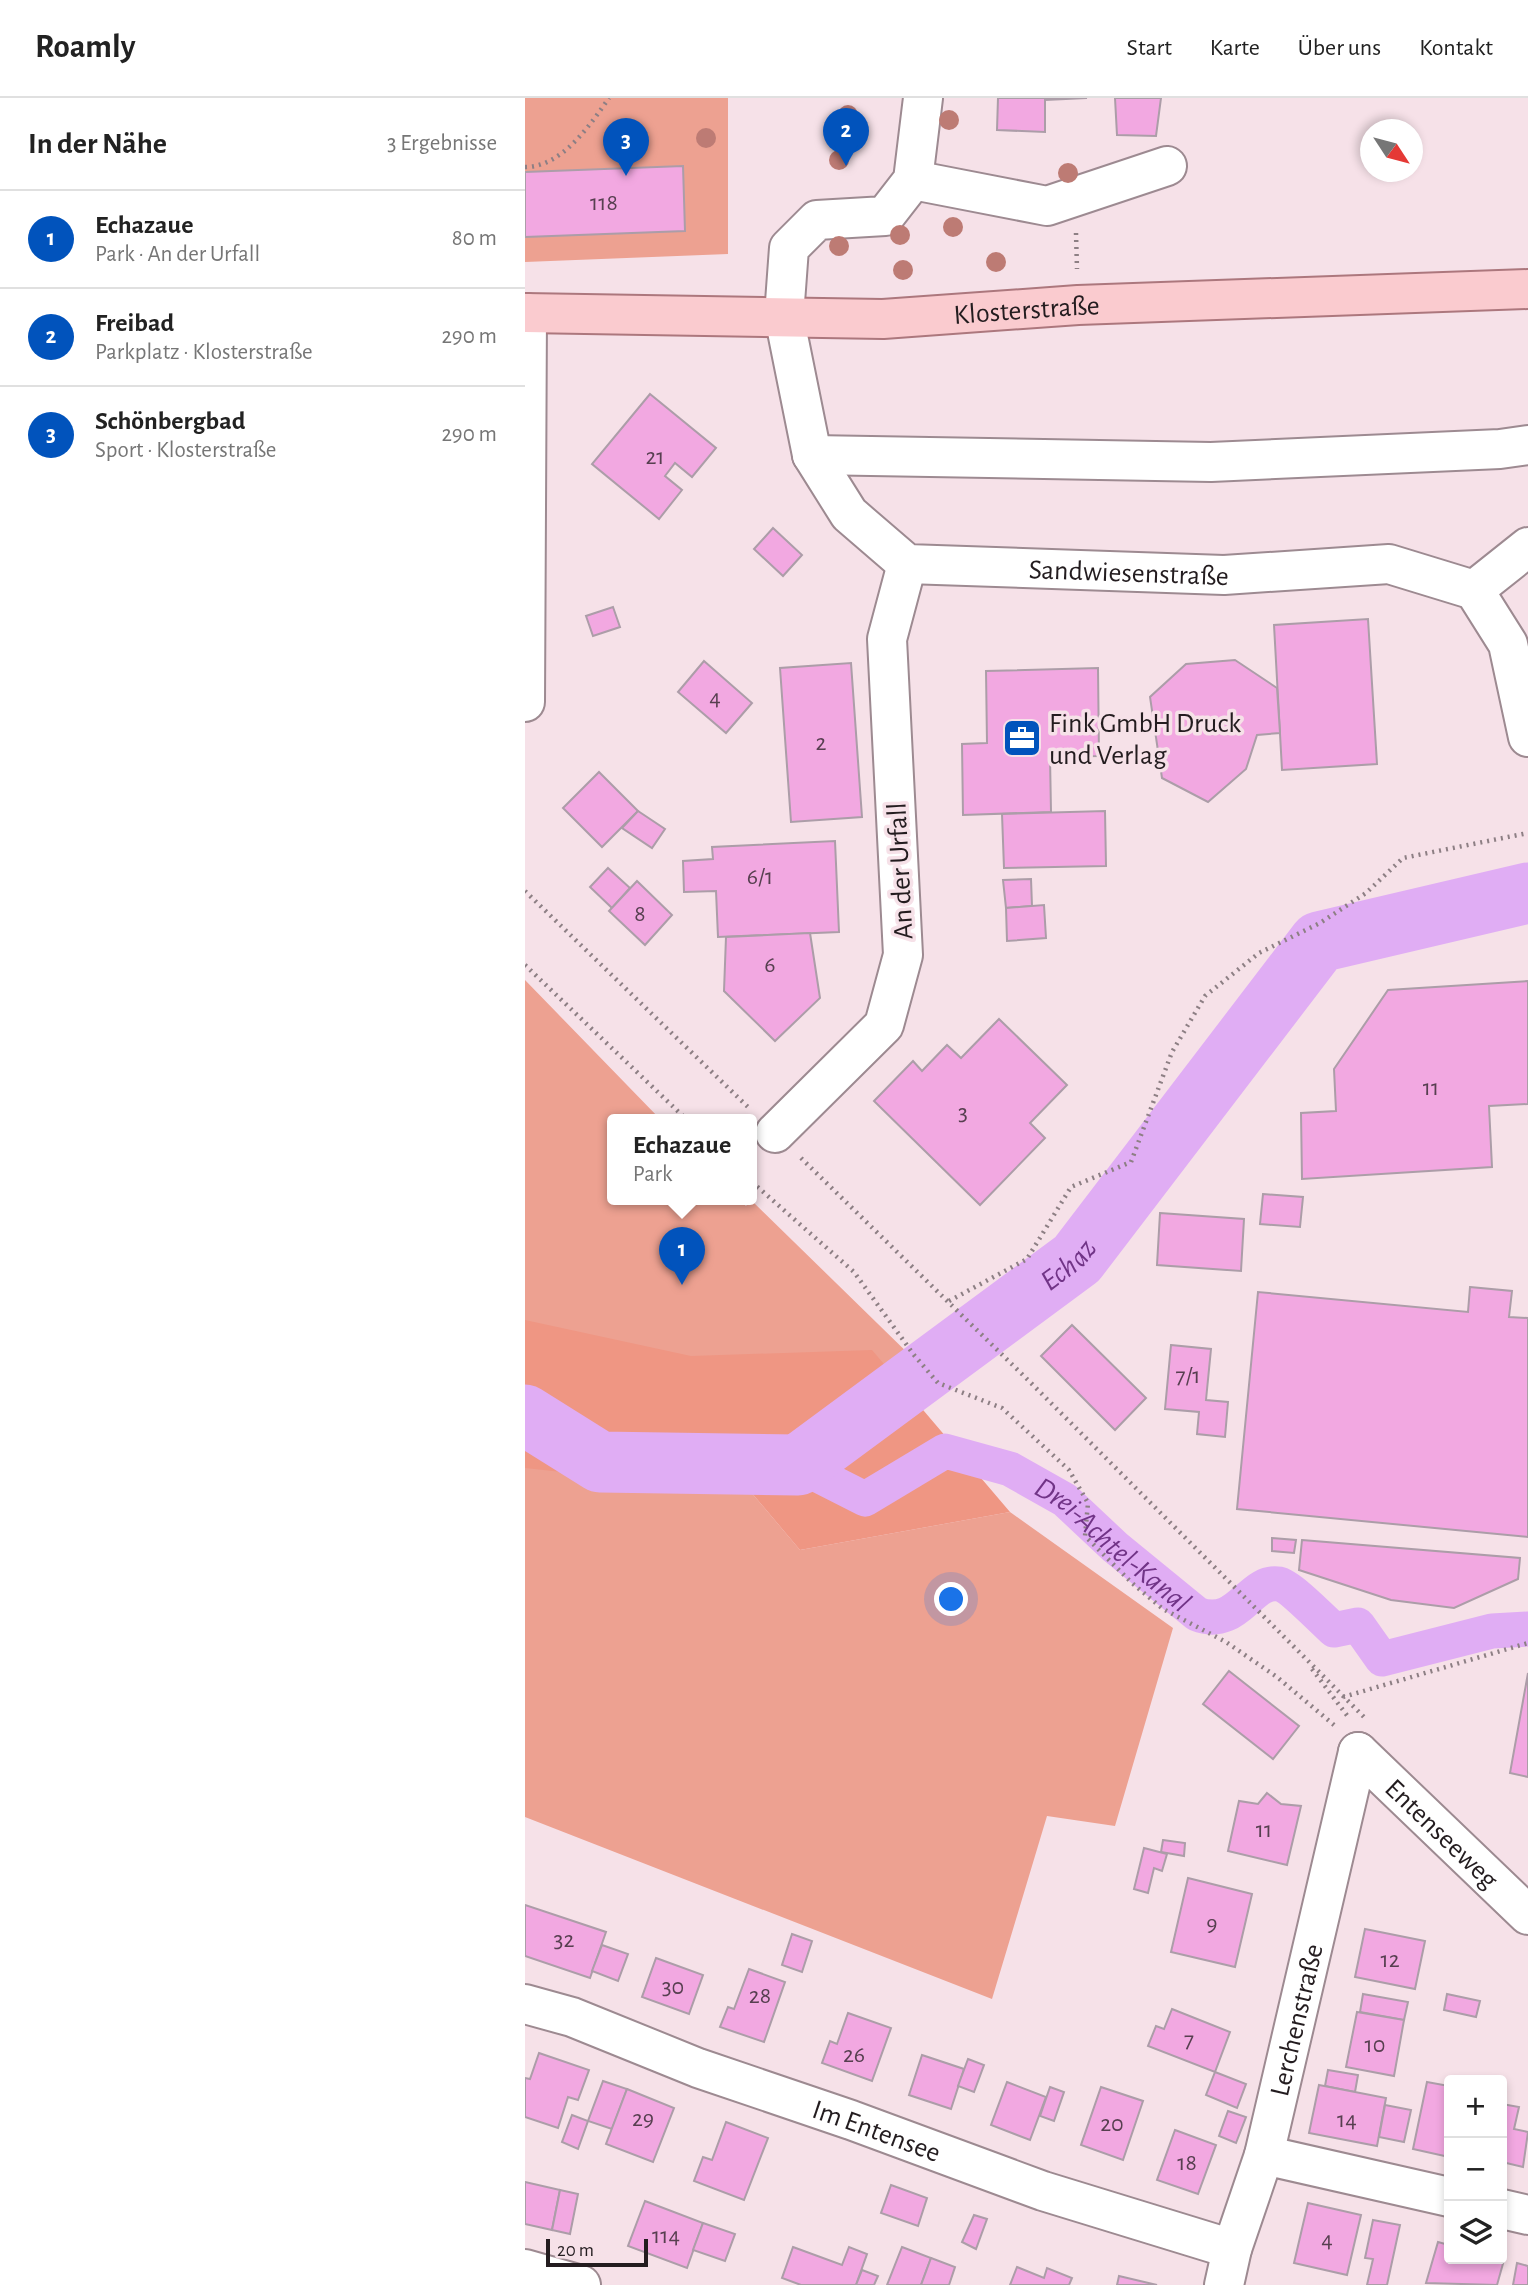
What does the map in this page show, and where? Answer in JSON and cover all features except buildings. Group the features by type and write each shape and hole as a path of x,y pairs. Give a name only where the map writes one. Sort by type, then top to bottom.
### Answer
{"main road":[{"name":"Klosterstraße","path":"526,313 909,318 1079,305 1528,289"}],"street":[{"path":"907,564 849,514 812,455 784,316 789,248 817,220 885,216 913,180 923,98"},
{"path":"913,180 1047,206 1167,166"},
{"path":"525,702 526,313"},
{"path":"812,455 1211,462 1500,449 1528,445"},
{"path":"1528,547 1474,590 1508,644 1528,737"},
{"name":"Sandwiesenstraße","path":"907,564 1224,575 1389,564 1474,590"},
{"name":"An der Urfall","path":"775,1133 884,1025 903,955 887,639 907,564"},
{"name":"Entenseeweg","path":"1365,1738 1528,1915"},
{"name":"Lerchenstraße","path":"1228,2267 1264,2155 1365,1738"},
{"name":"Im Entensee","path":"525,2004 572,2017 698,2068 851,2120 1043,2191 1228,2267"},
{"path":"1264,2155 1444,2196"},
{"path":"1507,2210 1528,2215"},
{"path":"525,2269 581,2285"}],"path":[{"path":"525,167 538,167 558,156 586,130 609,98"},
{"path":"1075,197 1079,305"},
{"path":"949,1301 1027,1259 1071,1187 1131,1162 1172,1052 1205,996 1259,953 1320,923 1366,893 1403,858 1528,833"},
{"path":"525,891 755,1114"},
{"path":"525,965 680,1114"},
{"path":"757,1116 1012,1363 1343,1697 1365,1738"},
{"path":"757,1186 854,1272 914,1355 938,1383 1002,1408 1069,1470 1088,1503 1085,1536 1132,1583 1163,1609 1226,1642 1277,1677 1329,1720 1365,1738"},
{"path":"1343,1697 1528,1643"},
{"path":"1303,1657 1365,1738"}],"shaded area":[{"path":"525,98 728,98 728,254 525,262"},
{"path":"525,980 655,1114 607,1114 607,1205 756,1205 919,1364 732,1392 671,1480 745,1485 800,1550 1010,1512 1173,1628 1115,1826 1047,1816 992,1999 525,1817"},
{"path":"525,1320 691,1356 872,1350 1010,1512 800,1550 745,1485 525,1468"}],"waterway":[{"name":"Echaz","path":"525,1415 600,1462 798,1465 1077,1259 1319,942 1528,893"},
{"name":"Drei-Achtel-Kanal","path":"798,1465 865,1499 945,1451 1010,1469 1065,1500 1115,1547 1197,1614 1211,1617 1223,1615 1260,1589 1279,1584 1299,1597 1334,1630 1358,1625 1382,1659 1492,1631 1528,1629"}],"place":[{"name":"Freibad","path":"846,166"},
{"name":"Schönbergbad","path":"626,176"},
{"name":"Fink GmbH Druck und Verlag","path":"1022,738"},
{"name":"Echazaue","path":"682,1285"}]}
